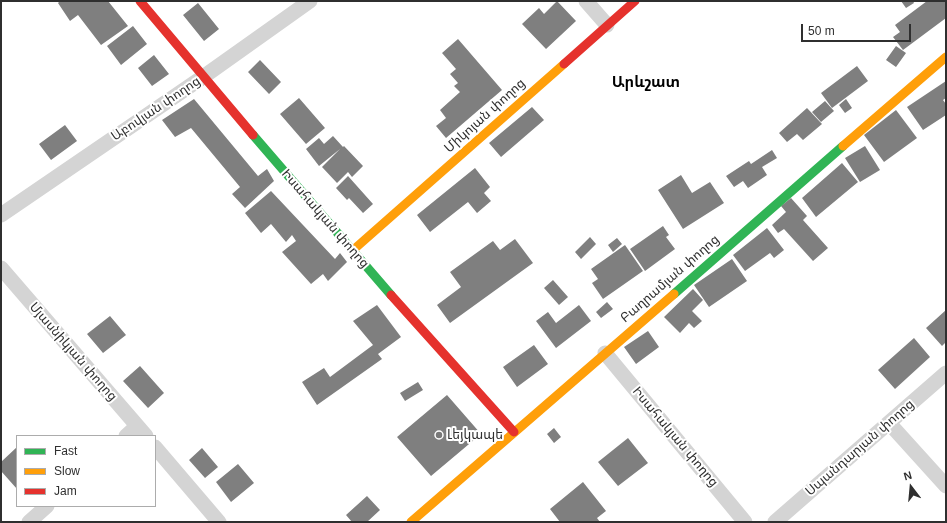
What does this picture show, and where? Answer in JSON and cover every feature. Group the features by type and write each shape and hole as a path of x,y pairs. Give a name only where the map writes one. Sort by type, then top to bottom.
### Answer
{"street":[{"name":"Իսահակյան փողոց","path":"140,1 352,251 514,432"},
{"name":"Աբովյան փողոց","path":"1,215 203,77 310,1"},
{"path":"586,1 607,25"},
{"name":"Միկոյան փողոց","path":"352,251 635,1"},
{"name":"Բաղրամյան փողոց","path":"411,522 946,57"},
{"name":"Մյասնիկյան փողոց","path":"1,268 141,431"},
{"name":"Իսահակյան փողոց","path":"605,353 745,522"},
{"name":"Սպանդարյան փողոց","path":"775,522 946,373"},
{"path":"889,423 946,486"},
{"path":"129,435 141,431"},
{"path":"156,448 219,522"},
{"path":"30,522 46,507"}],"building":[{"path":"60,1 108,1 128,26 101,45 78,15 70,21 58,3"},
{"path":"557,1 576,21 546,49 522,24 539,8 544,14"},
{"path":"901,1 913,1 914,3 906,8"},
{"path":"927,1 946,1 946,18 903,50 893,37 900,32 895,25"},
{"path":"198,3 219,29 204,41 183,15"},
{"path":"133,26 147,44 121,65 107,46"},
{"path":"458,39 502,90 446,138 436,126 446,118 440,110 460,92 454,86 458,83 450,74 456,69 442,53"},
{"path":"896,46 906,53 896,67 886,60"},
{"path":"154,55 169,74 152,86 138,68"},
{"path":"260,60 281,82 269,94 248,72"},
{"path":"857,66 868,81 832,108 821,93"},
{"path":"946,81 946,98 943,100 946,104 946,115 923,130 907,107"},
{"path":"299,98 325,128 306,144 280,114"},
{"path":"194,99 258,176 267,169 274,181 245,208 232,194 240,187 191,128 175,137 162,120"},
{"path":"846,99 852,108 845,113 839,105"},
{"path":"825,101 834,111 821,122 812,112"},
{"path":"532,107 544,120 501,157 489,143"},
{"path":"807,108 822,124 803,140 797,134 787,142 779,133"},
{"path":"896,110 917,138 884,162 864,135"},
{"path":"65,125 77,141 51,160 39,144"},
{"path":"333,136 363,166 352,177 348,172 337,183 322,167 340,149 319,166 306,149 319,138 324,144"},
{"path":"865,146 880,170 860,182 845,158"},
{"path":"772,150 777,158 762,167 767,175 748,188 743,181 734,187 726,176 749,161 751,164"},
{"path":"842,163 858,182 816,217 802,198"},
{"path":"475,168 490,187 484,193 491,201 477,213 468,202 430,232 417,215"},
{"path":"681,175 692,193 710,182 724,203 683,229 658,190"},
{"path":"348,176 373,204 363,213 349,198 347,200 336,188"},
{"path":"271,191 335,259 340,253 347,262 328,281 323,274 311,284 282,252 296,241 292,235 286,242 271,224 261,233 245,213"},
{"path":"791,198 807,216 803,220 828,248 813,261 784,229 778,233 772,225 786,212 781,206"},
{"path":"663,226 669,235 666,237 675,249 645,271 630,249"},
{"path":"767,228 784,250 774,258 770,253 745,271 733,255"},
{"path":"590,237 596,244 581,259 575,252"},
{"path":"617,238 622,244 613,252 608,245"},
{"path":"515,239 533,263 450,323 437,305 461,287 450,272 493,241 500,250"},
{"path":"625,245 643,271 603,299 592,283 598,279 591,269"},
{"path":"732,259 747,281 709,307 694,285"},
{"path":"553,280 568,297 559,305 544,288"},
{"path":"693,289 703,300 692,311 702,321 694,328 689,323 680,333 664,317"},
{"path":"607,302 613,309 601,318 596,312"},
{"path":"377,305 401,337 378,354 382,359 317,405 302,382 324,368 330,377 373,345 353,321"},
{"path":"579,305 591,321 556,348 536,321 548,312 556,323"},
{"path":"946,310 946,342 942,346 926,328"},
{"path":"110,316 126,335 103,353 87,334"},
{"path":"648,331 659,347 636,364 624,347"},
{"path":"914,338 930,357 895,389 878,370"},
{"path":"534,345 548,364 517,387 503,367"},
{"path":"140,366 164,393 148,408 123,381"},
{"path":"418,382 423,390 405,401 400,393"},
{"name":"Լեյկապե","path":"447,395 481,434 431,476 397,437"},
{"path":"554,428 561,437 554,443 547,434"},
{"path":"628,438 648,463 618,486 598,462"},
{"path":"16,448 16,488 1,471 1,462"},
{"path":"202,448 218,467 205,478 189,460"},
{"path":"238,464 254,483 231,502 216,482"},
{"path":"583,482 606,511 597,518 600,522 560,522 550,509"},
{"path":"367,496 380,510 367,522 352,522 346,515"}],"traffic: fast":[{"path":"253,135 391,295"},
{"path":"674,294 843,146"}],"traffic: slow":[{"path":"843,146 946,57"},
{"path":"352,251 564,64"},
{"path":"411,522 674,294"}],"traffic: jam":[{"path":"140,1 253,135"},
{"path":"564,64 635,1"},
{"path":"391,295 514,432"}],"place":[{"name":"Լեյկապե","path":"439,435"}],"district":[{"name":"Արևշատ","path":"646,83"}]}
